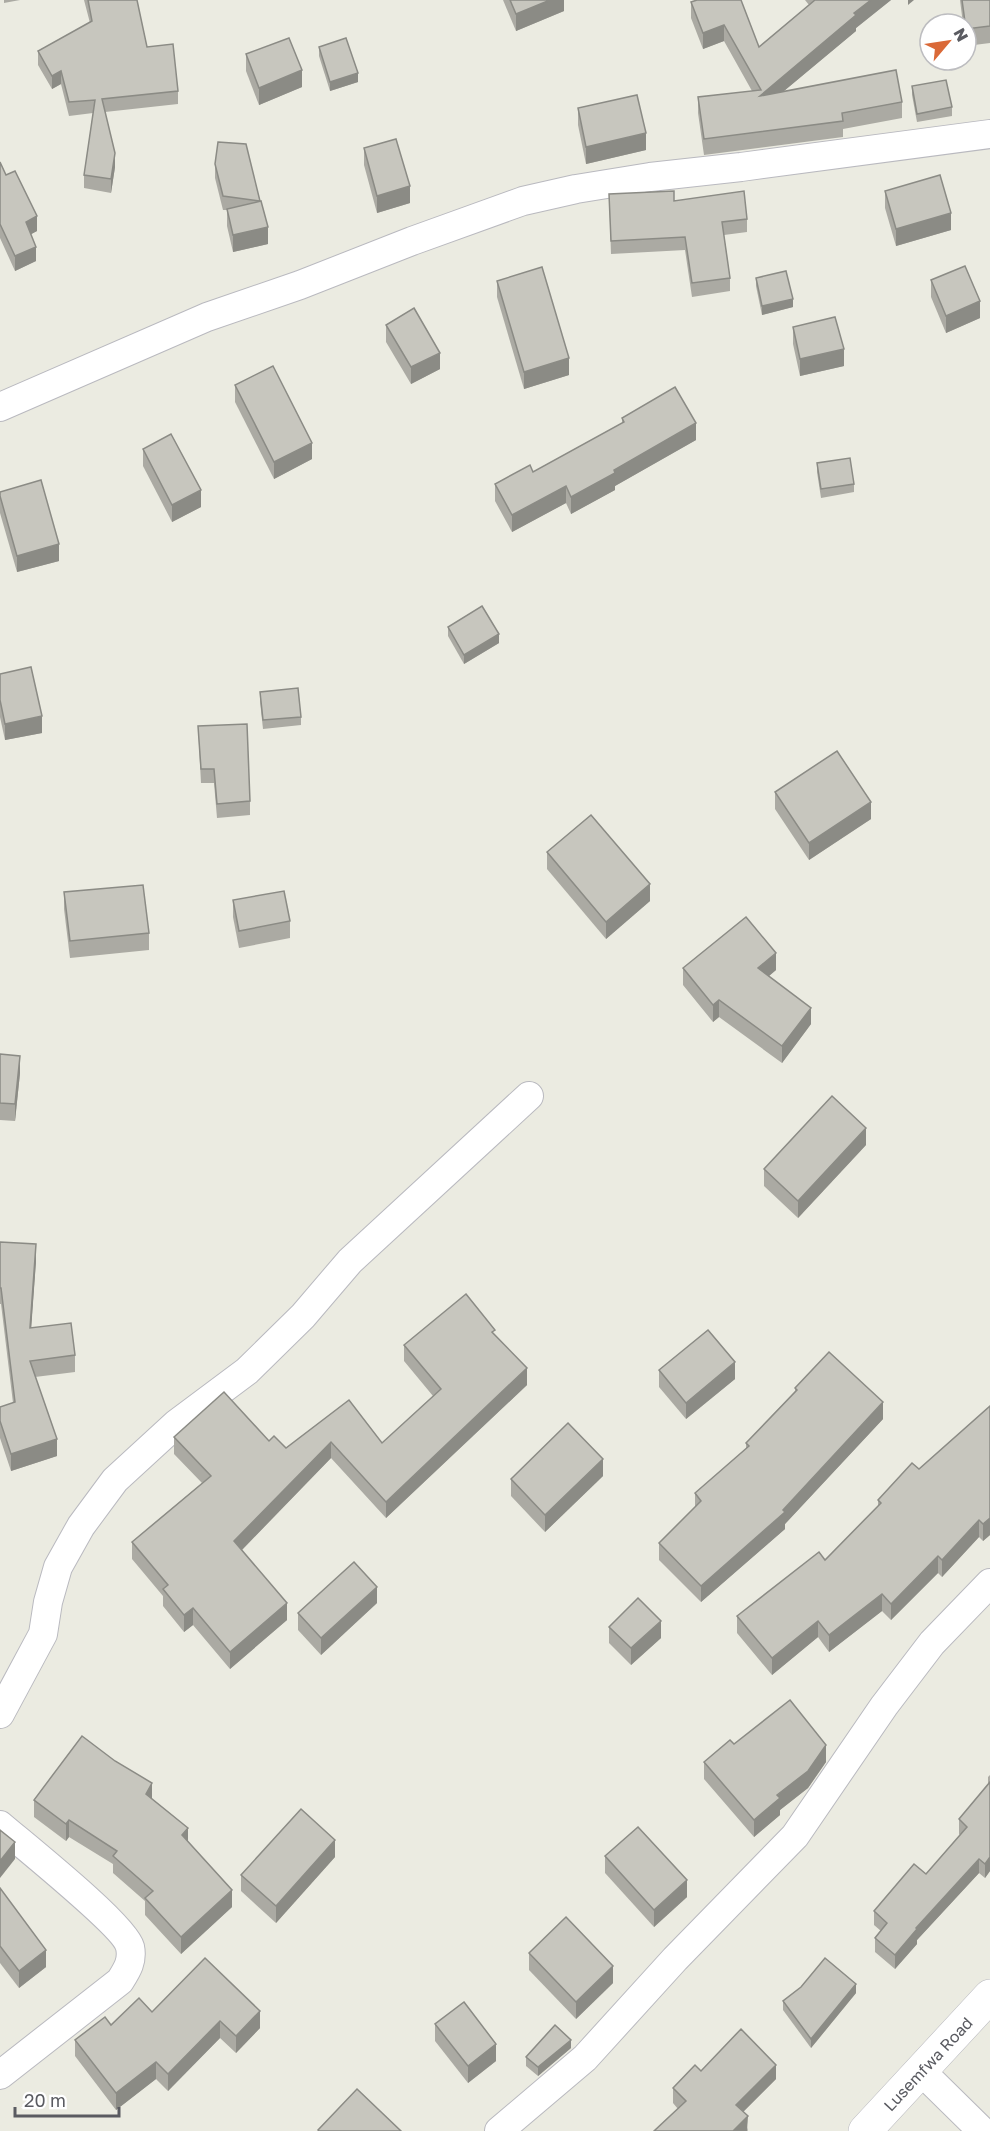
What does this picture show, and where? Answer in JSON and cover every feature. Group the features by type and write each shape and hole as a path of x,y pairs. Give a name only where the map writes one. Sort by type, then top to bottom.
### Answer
{"street":[{"path":"0,407 207,317 300,285 523,201 576,189 650,177 990,134"},
{"path":"0,1714 43,1634 48,1602 58,1567 81,1526 115,1480 176,1424 247,1371 303,1316 350,1261 530,1096"},
{"path":"499,2131 585,2058 675,1959 795,1836 932,1643 990,1583"},
{"path":"0,1825 114,1924 130,1946 130,1965 120,1981 0,2075"},
{"name":"Lusemfwa Road","path":"865,2131 990,1996"},
{"path":"921,2071 982,2131"}],"building":[{"path":"88,0 137,0 147,47 173,44 178,91 102,99 115,153 111,179 84,175 95,100 69,102 61,71 52,76 38,51 92,21"},
{"path":"510,0 550,0 516,14"},
{"path":"741,0 759,47 815,0 871,0 760,96 896,70 902,102 842,113 843,121 704,139 698,97 761,90 724,25 703,33 691,2"},
{"path":"962,0 990,0 990,26 978,28 978,12 964,12"},
{"path":"289,38 302,70 259,88 246,54"},
{"path":"346,38 358,73 330,82 319,47"},
{"path":"946,80 952,107 917,114 912,86"},
{"path":"637,95 646,133 586,147 578,108"},
{"path":"396,139 410,186 377,196 364,148"},
{"path":"218,142 246,144 260,201 223,196 215,164"},
{"path":"0,162 6,175 15,171 37,216 26,222 36,247 15,256 0,224"},
{"path":"940,175 951,213 896,229 885,191"},
{"path":"674,191 674,201 744,191 747,219 722,222 730,278 692,283 685,237 611,241 609,194"},
{"path":"261,201 268,227 233,235 227,209"},
{"path":"965,266 980,301 946,316 931,280"},
{"path":"542,267 569,358 524,372 497,281"},
{"path":"786,271 793,299 762,306 756,278"},
{"path":"414,308 440,353 411,367 386,325"},
{"path":"835,317 844,349 800,359 793,327"},
{"path":"273,366 312,443 274,462 235,385"},
{"path":"675,387 696,423 571,497 566,486 512,515 495,484 530,465 533,472 624,422 622,418"},
{"path":"171,434 201,490 172,505 143,449"},
{"path":"850,458 854,484 821,489 817,463"},
{"path":"41,480 59,544 17,556 0,492"},
{"path":"482,606 499,634 464,655 448,627"},
{"path":"31,667 42,716 5,724 0,700 0,674"},
{"path":"298,688 301,717 263,720 260,692"},
{"path":"247,724 250,801 217,804 214,769 201,769 198,726"},
{"path":"837,751 871,802 809,843 775,792"},
{"path":"591,815 650,884 606,922 547,852"},
{"path":"143,885 149,933 70,941 64,892"},
{"path":"284,891 290,921 239,931 233,900"},
{"path":"746,917 776,953 758,968 811,1008 782,1046 719,1000 713,1005 683,968"},
{"path":"0,1054 20,1056 15,1104 0,1103"},
{"path":"832,1096 866,1128 798,1201 764,1169"},
{"path":"0,1242 36,1244 30,1328 71,1323 75,1355 30,1361 57,1439 11,1454 0,1421 0,1407 15,1402 0,1288"},
{"path":"466,1294 495,1330 492,1332 527,1368 386,1502 331,1442 234,1541 287,1603 230,1652 193,1608 184,1615 163,1589 168,1585 132,1542 211,1476 174,1437 224,1392 269,1441 274,1436 286,1448 349,1400 382,1443 441,1389 404,1345"},
{"path":"708,1330 735,1362 686,1403 659,1370"},
{"path":"829,1352 883,1402 783,1510 785,1512 701,1586 659,1543 701,1501 695,1493 749,1446 746,1443 797,1390 795,1388"},
{"path":"990,1406 990,1518 983,1524 979,1520 942,1560 938,1556 891,1604 882,1594 829,1635 818,1621 772,1658 737,1616 819,1552 825,1560 881,1503 878,1500 912,1463 919,1469"},
{"path":"568,1423 603,1459 545,1515 511,1479"},
{"path":"354,1562 377,1587 321,1638 298,1613"},
{"path":"638,1598 661,1621 631,1648 609,1627"},
{"path":"790,1700 826,1745 808,1771 777,1795 780,1798 754,1820 704,1762 730,1740 734,1744"},
{"path":"82,1736 115,1761 152,1783 146,1794 188,1828 182,1835 232,1890 181,1937 145,1898 153,1891 113,1856 117,1851 69,1820 66,1824 34,1800"},
{"path":"990,1782 990,1857 985,1864 979,1859 916,1928 895,1955 875,1938 887,1923 874,1911 914,1864 926,1874 967,1827 959,1819"},
{"path":"301,1809 335,1840 276,1906 241,1875"},
{"path":"638,1827 687,1880 654,1910 605,1856"},
{"path":"0,1830 15,1842 0,1861"},
{"path":"0,1888 46,1950 19,1971 0,1946"},
{"path":"566,1917 613,1966 576,2002 529,1953"},
{"path":"205,1958 260,2011 236,2036 220,2021 168,2074 156,2062 116,2093 75,2040 105,2017 111,2025 139,1998 152,2012"},
{"path":"825,1958 856,1984 811,2039 783,2001 801,1987"},
{"path":"464,2002 496,2044 468,2066 435,2024"},
{"path":"555,2025 571,2040 538,2067 526,2057"},
{"path":"741,2029 776,2065 736,2105 748,2116 733,2131 654,2131 686,2101 673,2088 695,2065 701,2071"},
{"path":"357,2089 401,2131 319,2131"}]}
